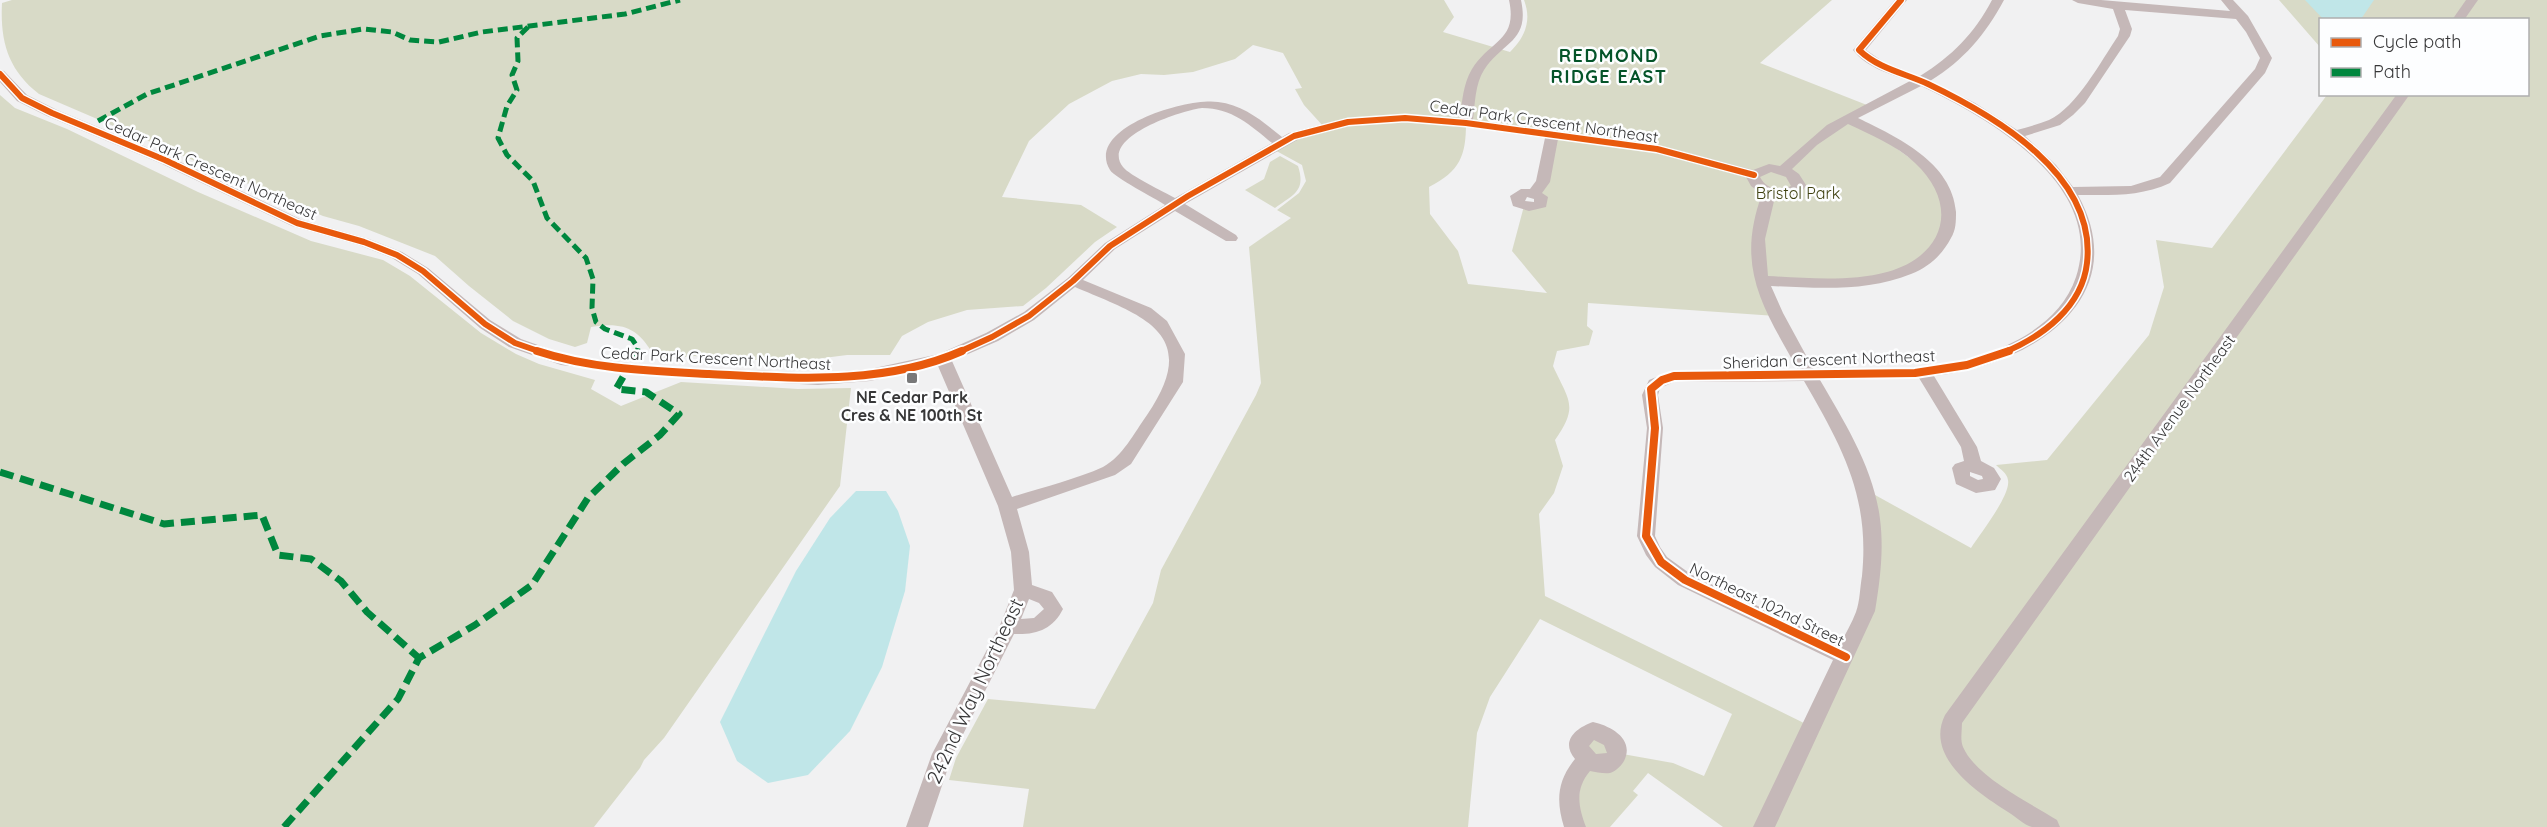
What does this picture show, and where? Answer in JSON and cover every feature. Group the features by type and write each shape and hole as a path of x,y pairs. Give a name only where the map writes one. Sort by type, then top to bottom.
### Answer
{"street":[{"path":"1466,123 1474,77 1478,69 1509,40 1517,24 1515,0"},
{"name":"Sheridan Crescent Northeast","path":"1652,550 1646,536 1655,416 1648,398 1652,386 1657,382 1674,376 1923,372 1959,366 2001,354 2044,331 2063,315 2077,297 2085,277 2089,256 2086,228 2069,191 2042,158 2016,135 1979,110 1921,81 1874,62 1859,50 1901,0"},
{"path":"1783,170 1802,150 1849,119 1921,81 1951,62 1971,42 1989,18 1998,0"},
{"path":"2078,0 2118,6 2242,16"},
{"path":"2069,191 2148,188 2165,180 2265,64 2266,58 2260,43 2242,16 2227,0"},
{"path":"2459,18 2472,0"},
{"path":"2016,135 2055,122 2080,100 2111,59 2124,36 2126,29 2118,6"},
{"name":"Cedar Park Crescent Northeast","path":"0,74 22,98 52,113 165,160 297,223 397,255 423,271 499,334 549,357 618,369 799,379 870,375 943,360 1005,331 1039,309 1110,246 1174,205 1281,143 1311,130 1370,119 1405,118 1466,123 1657,149 1754,174"},
{"name":"244th Avenue Northeast","path":"2049,827 1975,776 1960,759 1952,744 1952,721 2403,96"},
{"path":"1231,238 1126,177 1117,170 1112,154 1119,141 1134,128 1151,119 1190,106 1220,105 1242,114 1281,143"},
{"path":"1762,281 1829,283 1860,281 1908,269 1927,258 1941,246 1951,220 1950,207 1934,176 1920,160 1897,144 1849,119"},
{"path":"1534,193 1543,182 1552,134"},
{"path":"1769,168 1783,170 1795,177 1799,185 1797,189 1786,194 1770,192 1755,182 1754,174 1769,168"},
{"path":"1764,827 1866,611 1871,580 1873,534 1870,505 1853,453 1767,299 1758,266 1758,238 1770,192"},
{"path":"1007,506 1109,471 1125,460 1175,382 1177,354 1162,325 1146,312 1073,281"},
{"path":"943,360 1007,506 1020,552 1023,590 1044,595 1050,600 1054,609 1049,618 1038,626 1026,628 1009,626"},
{"path":"1923,372 1969,447 1974,465"},
{"name":"Northeast 102nd Street","path":"1652,550 1671,572 1685,580 1846,657"},
{"name":"242nd Way Northeast","path":"917,827 942,754 1009,626 1023,590"},
{"path":"1575,827 1568,807 1567,790 1575,772 1587,760"}],"green space":[{"name":"Bristol Park","path":"12,0 1444,0 1454,17 1443,32 1510,52 1526,28 1527,15 1524,0 1832,0 1760,63 1872,107 1849,119 1873,131 1934,176 1948,232 1908,269 1860,281 1763,281 1776,316 1588,303 1587,326 1593,331 1589,345 1557,351 1553,366 1567,396 1569,411 1555,440 1563,466 1554,493 1539,514 1545,596 1812,727 1866,611 1866,490 1971,548 2000,504 2008,487 2006,475 1996,465 2047,460 2149,335 2164,287 2156,240 2212,248 2326,96 2529,96 2529,18 2319,18 2319,46 2279,0 2547,0 2547,827 1723,827 1648,773 1633,791 1638,795 1610,827 1575,827 1587,732 1617,753 1673,763 1704,776 1732,714 1540,619 1490,697 1477,733 1468,827 1023,827 1029,789 949,780 956,758 988,699 1095,709 1153,603 1161,570 1256,395 1261,383 1249,247 1291,218 1277,210 1299,193 1306,181 1302,165 1271,148 1323,126 1304,105 1295,89 1302,88 1283,53 1253,45 1235,59 1193,72 1164,75 1141,74 1112,81 1069,104 1029,141 1002,197 1081,205 1117,227 1095,242 1046,288 1023,306 967,310 928,322 902,336 890,355 847,355 808,360 750,360 694,356 663,359 654,356 635,333 620,326 591,327 587,343 575,347 549,339 513,321 435,256 359,226 323,216 39,94 28,85 13,65 5,42 2,3","holes":["1466,123 1552,134 1541,197 1529,207 1524,206 1512,251 1547,293 1468,284 1458,251 1430,214 1429,187 1448,175 1459,161 1465,145"]},
{"path":"0,95 15,108 67,129 198,192 311,241 383,260 410,276 481,333 516,354 539,364 595,380 591,389 621,406 681,382 798,389 851,388 840,486 664,738 644,760 594,827 0,827"},
{"path":"1280,156 1298,166 1300,181 1297,191 1275,208 1245,190 1264,179 1270,162"}],"water":[{"path":"2305,0 2374,0 2362,18 2322,18"},
{"path":"856,491 886,491 898,511 910,546 905,591 882,667 850,731 808,775 768,783 737,761 720,722 796,571 830,518"}],"marked path":[{"path":"98,121 147,94 320,36 363,29 392,32 410,40 439,42 482,32 625,14 680,0"},
{"path":"528,27 517,38 518,61 512,75 517,90 507,106 498,138 507,155 533,181 547,218 586,258 593,279 592,308 596,322 605,329 632,339 638,348 634,360"},
{"path":"284,827 398,699 419,658 475,625 532,585 588,498 623,464 660,435 679,414 646,392 616,389 623,377"},
{"path":"0,472 164,524 262,515 278,555 311,559 341,581 367,612 419,658"}],"cycle path":[{"path":"1846,657 1685,580 1661,562 1652,550 1646,536 1655,428 1650,395 1655,384 1674,376 1903,374 1967,365 1994,357 2021,345 2044,331 2064,313 2079,291 2087,266 2087,236 2070,193 2052,168 2028,145 1985,115 1923,82 1881,66 1859,50 1901,0"},
{"path":"0,74 22,98 52,113 165,160 297,223 364,242 397,255 423,271 485,324 515,343 567,361 655,371 818,379 870,375 943,359 992,337 1029,316 1073,281 1110,246 1188,196 1294,136 1348,122 1405,118 1466,123 1657,149 1754,175"}],"place":[{"name":"NE Cedar Park Cres & NE 100th St","path":"912,378"}],"district":[{"name":"REDMOND RIDGE EAST","path":"1609,66"}]}
